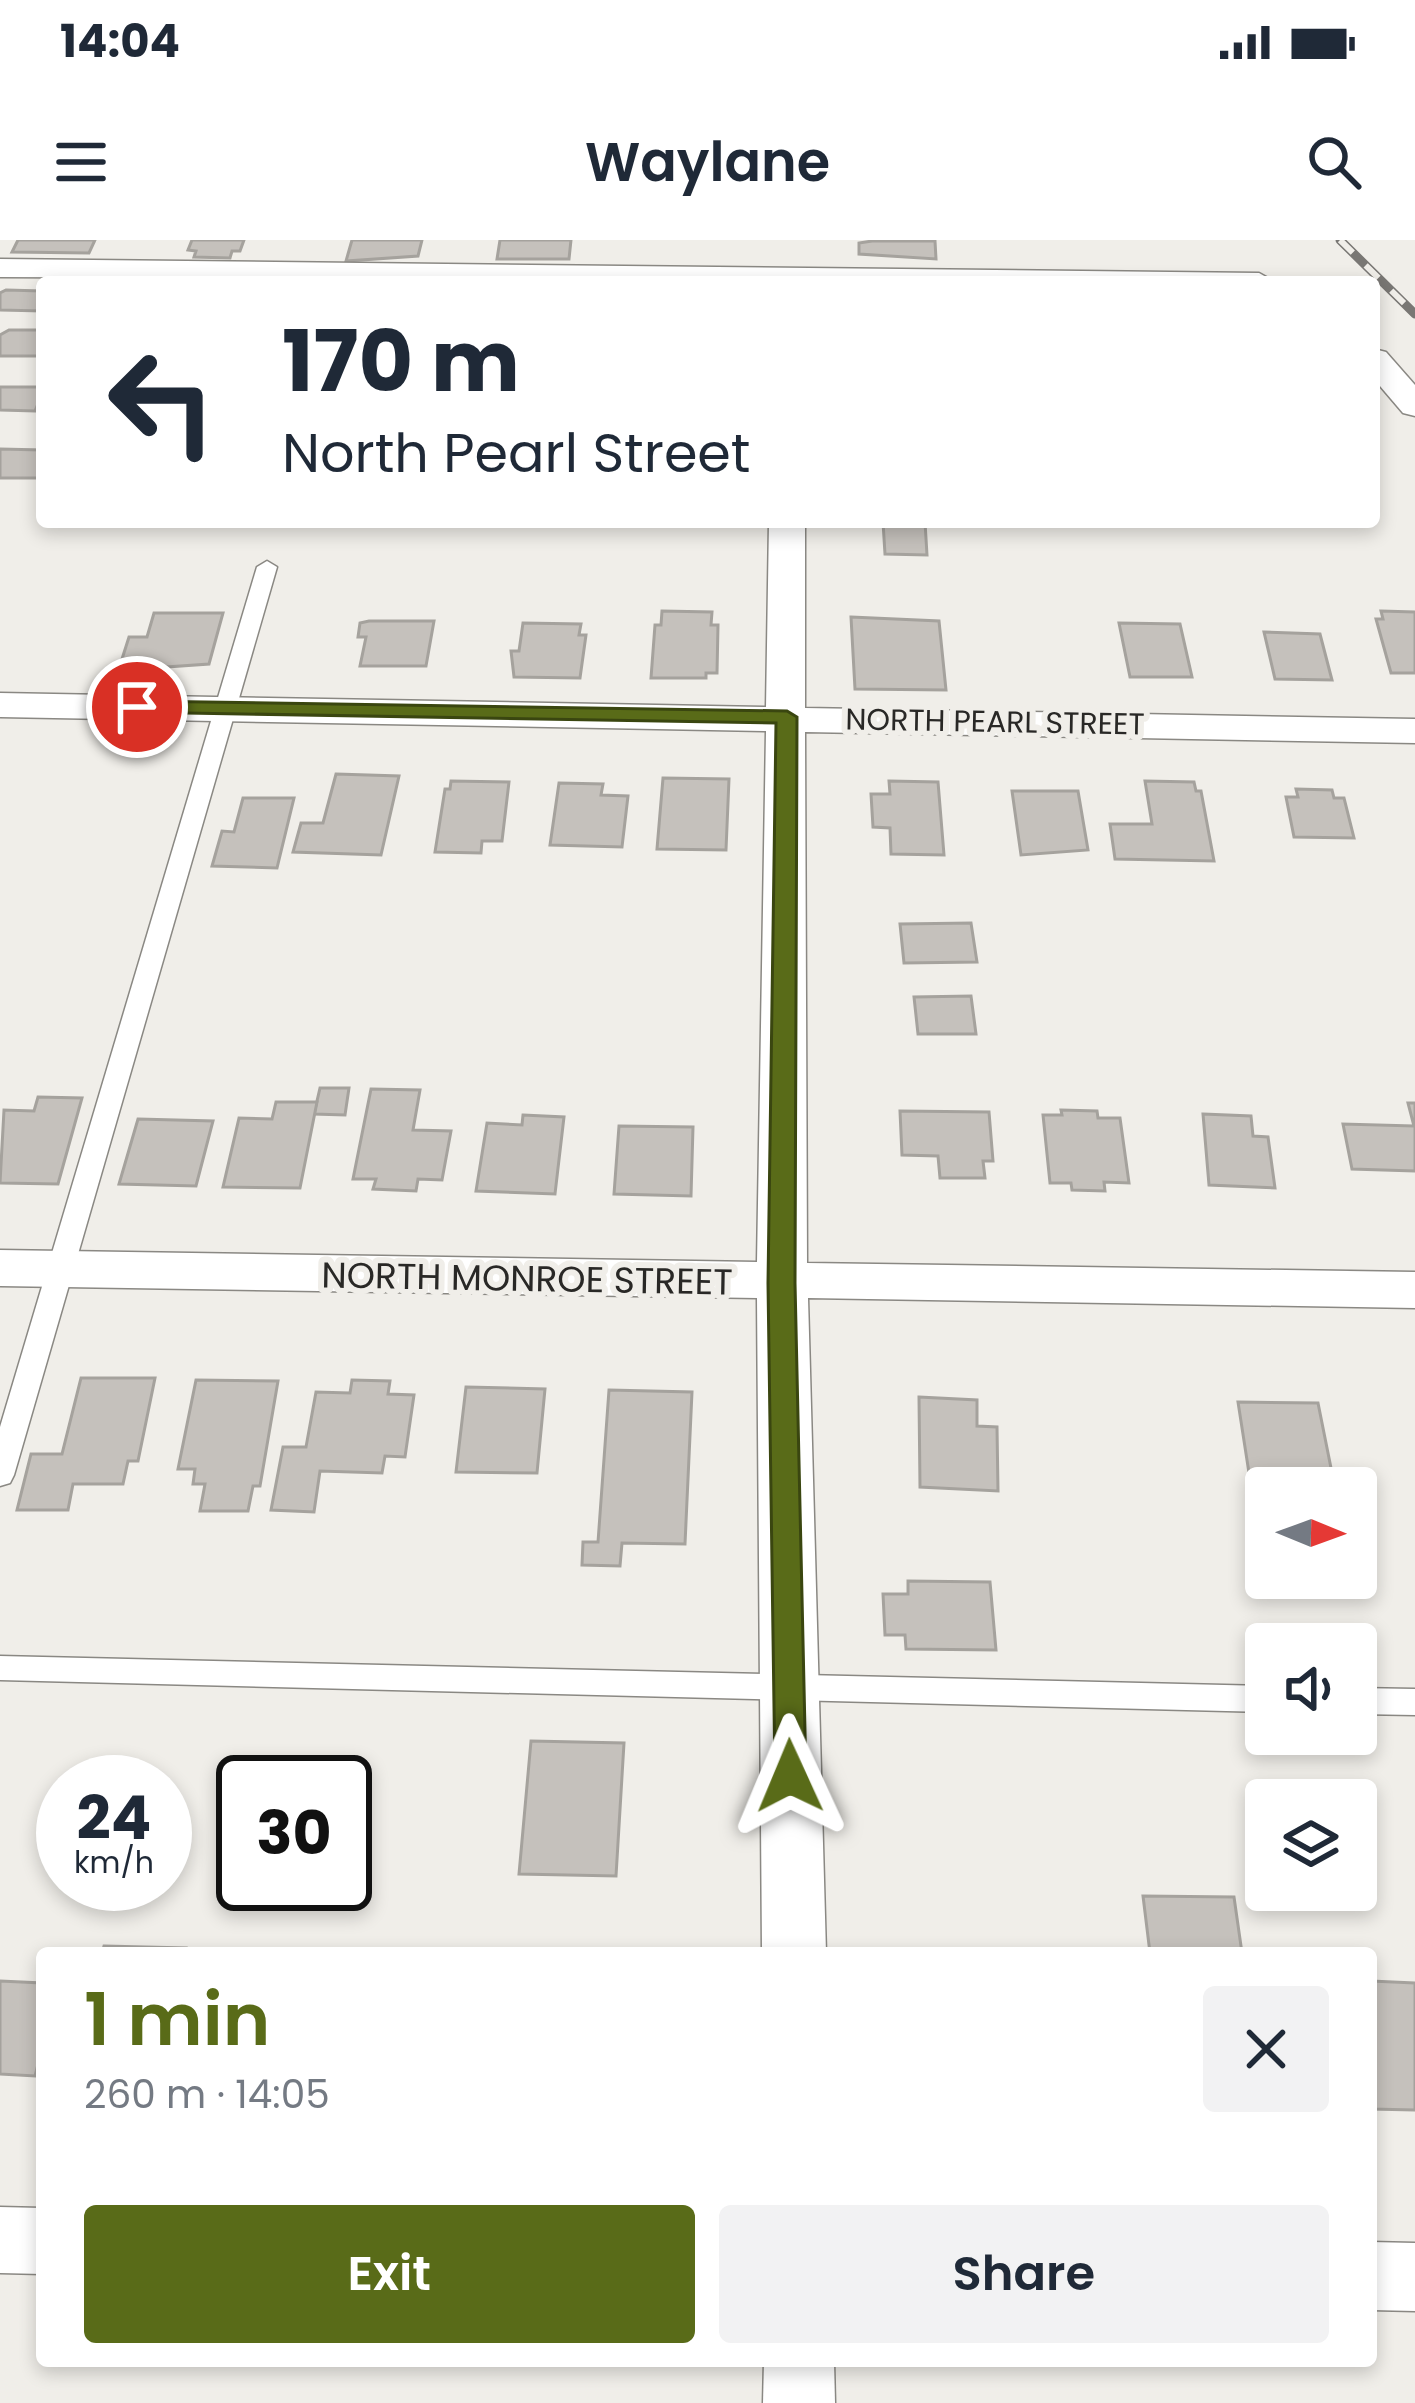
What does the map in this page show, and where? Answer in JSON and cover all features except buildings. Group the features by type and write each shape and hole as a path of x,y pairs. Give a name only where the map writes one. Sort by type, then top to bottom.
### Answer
{"street":[{"path":"787,240 788,276"},
{"path":"0,268 525,276"},
{"path":"1380,366 1415,406"},
{"path":"787,528 782,1283 794,1947"},
{"name":"NORTH PEARL STREET","path":"0,705 1415,731"},
{"name":"NORTH MONROE STREET","path":"0,1268 1415,1290"},
{"path":"0,2240 36,2240"},
{"path":"1377,2276 1415,2277"},
{"path":"799,2367 799,2403"}],"lane":[{"path":"0,1475 268,567"},
{"path":"0,1668 1245,1698"},
{"path":"1377,1701 1415,1702"}],"railway":[{"path":"1340,240 1376,276"},
{"path":"1380,279 1415,314"}],"route":[{"path":"137,707 787,717 782,1283 790,1776"}]}
